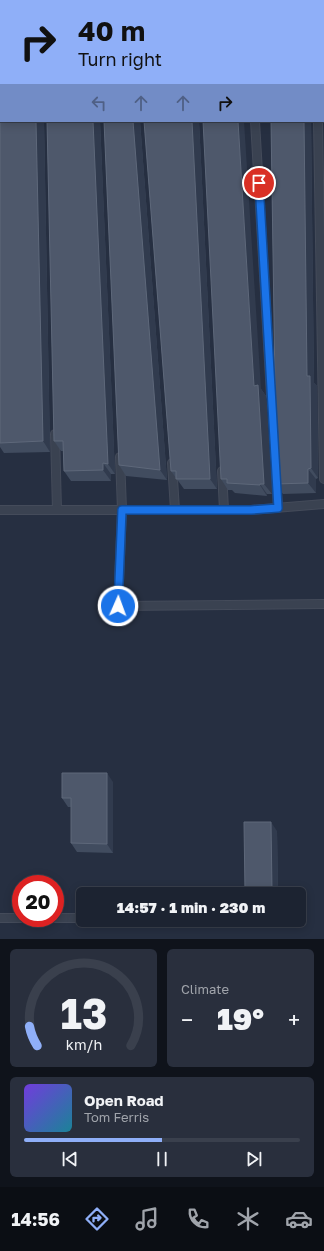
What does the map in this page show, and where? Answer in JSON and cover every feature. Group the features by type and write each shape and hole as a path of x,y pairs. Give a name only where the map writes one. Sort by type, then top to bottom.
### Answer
{"lane":[{"path":"255,122 272,405"},
{"path":"318,122 324,479"},
{"path":"55,423 57,510"},
{"path":"119,447 122,510 118,606 324,604"},
{"path":"171,454 176,510"},
{"path":"222,462 224,510"},
{"path":"275,468 278,508"},
{"path":"0,510 251,510 324,504"},
{"path":"0,918 12,918"},
{"path":"64,918 76,918"}],"building":[{"path":"0,122 36,122 43,441 0,443"},
{"path":"47,122 93,122 108,464 103,463 103,470 64,471 63,441 54,441"},
{"path":"104,122 133,122 160,470 119,465"},
{"path":"144,122 192,122 210,479 176,479 176,471 171,471"},
{"path":"203,122 238,122 254,386 258,385 264,484 227,483 227,479 221,479"},
{"path":"271,122 304,122 307,376 310,376 311,468 308,469 308,483 275,484 269,385 275,385"},
{"path":"62,773 107,773 107,844 71,843 71,798 62,798"},
{"path":"244,822 271,822 272,887 245,887"}],"route":[{"path":"118,606 122,510 251,510 278,508 259,183"}]}
